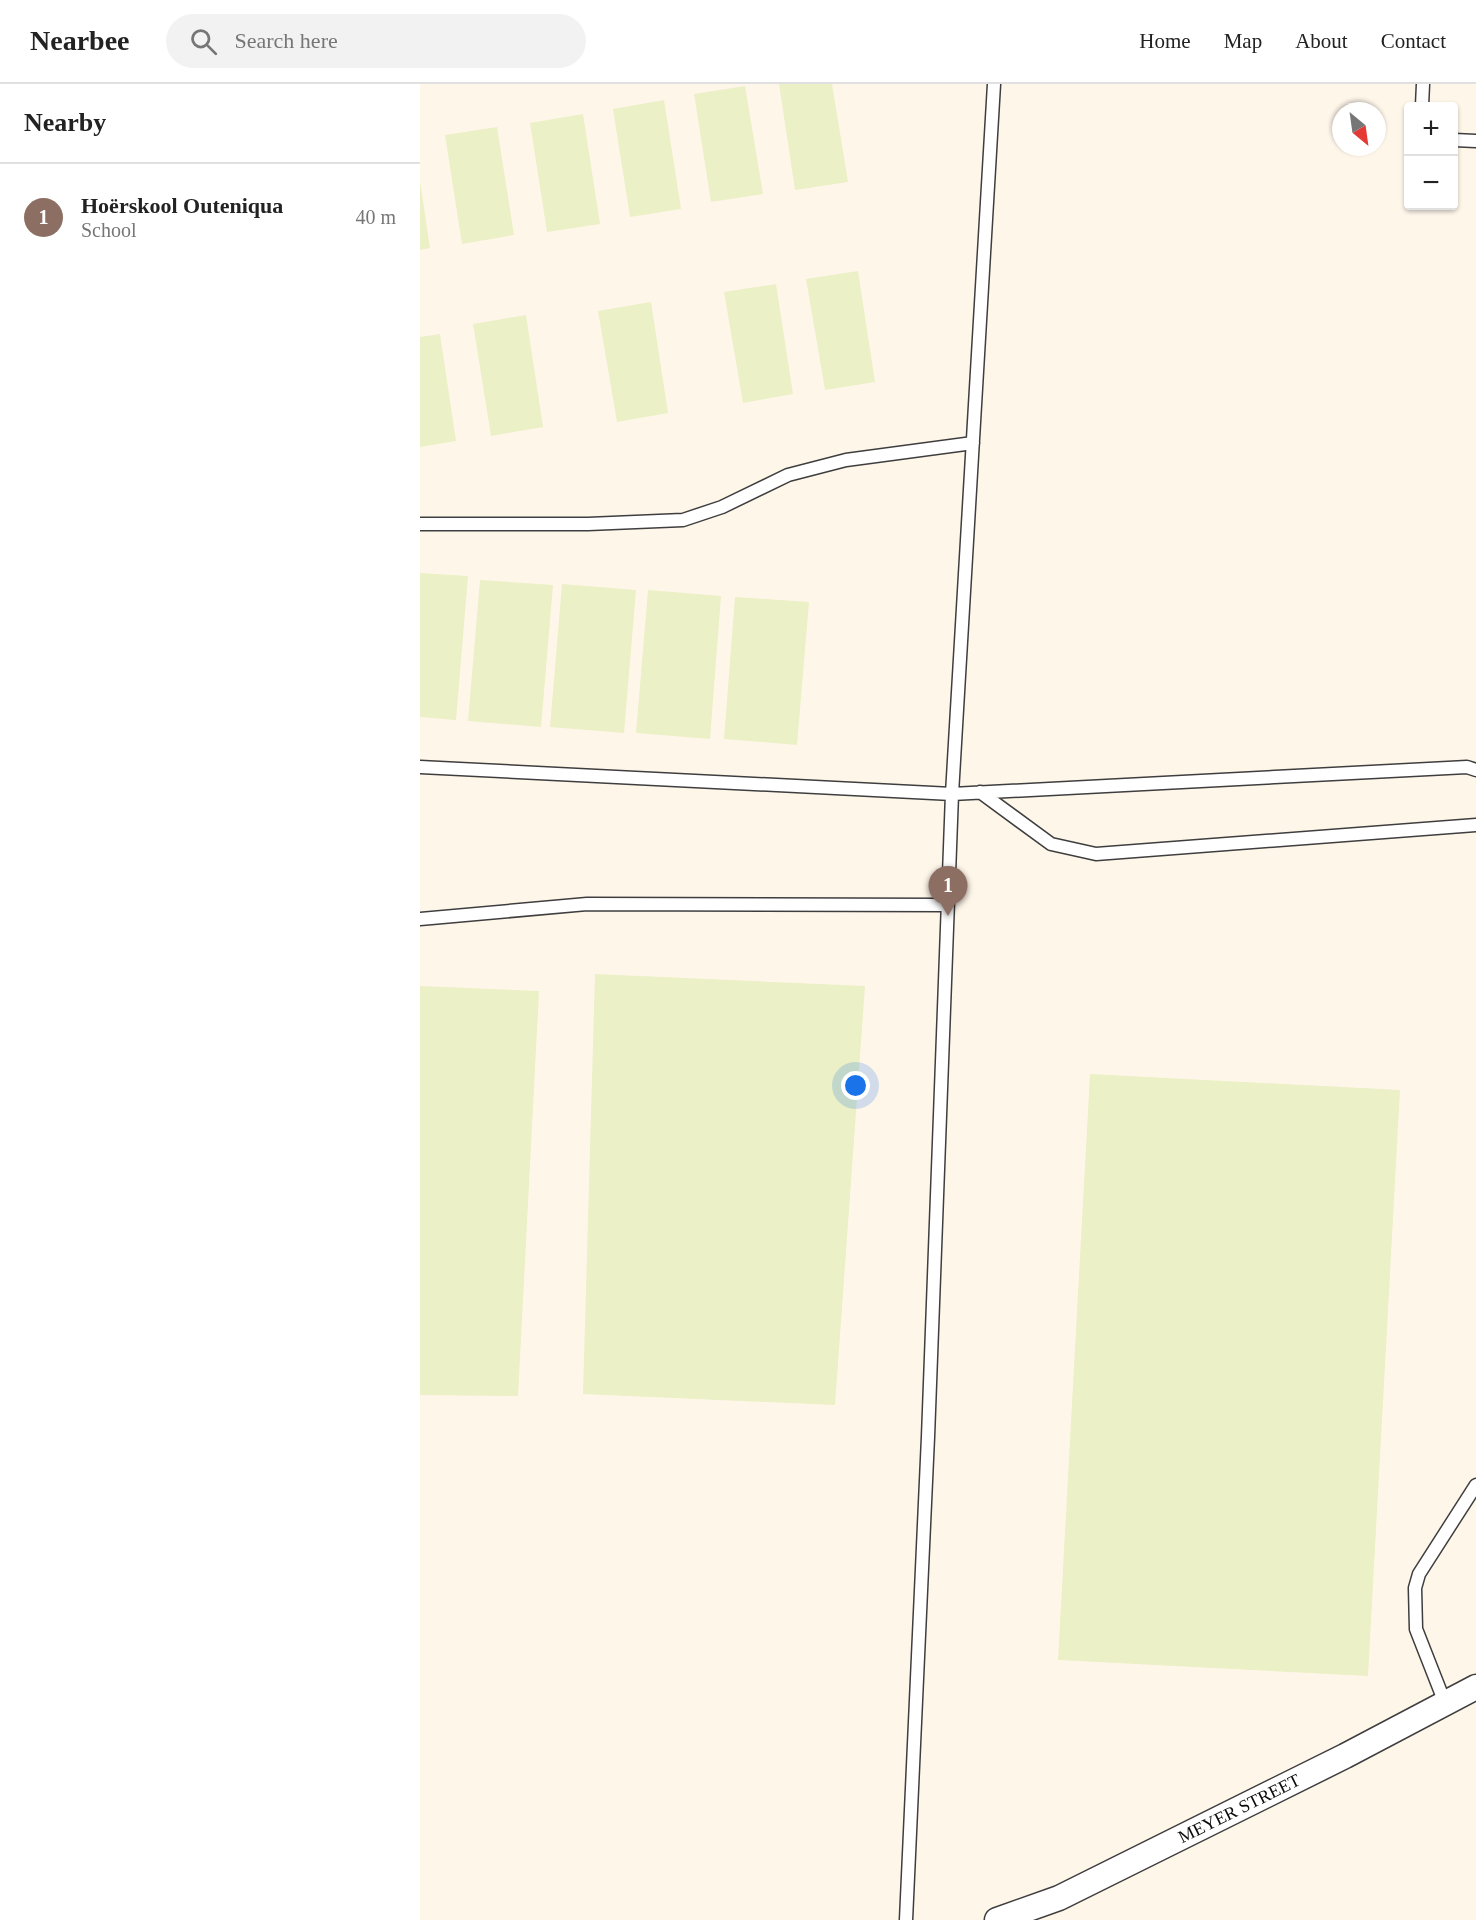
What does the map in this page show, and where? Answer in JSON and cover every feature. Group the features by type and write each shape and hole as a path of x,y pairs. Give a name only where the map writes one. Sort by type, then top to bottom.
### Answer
{"street":[{"name":"MEYER STREET","path":"997,1920 1059,1898 1345,1756 1476,1688"}],"lane":[{"path":"906,1920 952,794 994,84"},
{"path":"1422,102 1423,84"},
{"path":"1458,140 1476,141"},
{"path":"420,524 588,524 683,520 722,507 788,474 846,460 973,443"},
{"path":"420,767 952,794 1467,767 1476,770"},
{"path":"980,792 1051,844 1096,854 1476,825"},
{"path":"420,919 587,904 947,905"},
{"path":"1445,1704 1416,1629 1415,1588 1419,1574 1476,1485"}],"green space":[{"path":"779,84 832,84 848,182 795,190"},
{"path":"745,86 763,194 711,202 694,94"},
{"path":"664,100 681,209 630,217 613,109"},
{"path":"583,114 600,224 547,232 530,123"},
{"path":"497,127 514,235 462,244 445,135"},
{"path":"420,181 430,248 420,250"},
{"path":"858,271 875,382 825,390 806,279"},
{"path":"776,284 793,394 743,403 724,292"},
{"path":"651,302 668,413 617,422 598,311"},
{"path":"526,315 543,427 491,436 473,324"},
{"path":"440,334 456,441 420,447 420,337"},
{"path":"420,573 468,576 456,720 420,717"},
{"path":"480,580 553,585 541,727 468,721"},
{"path":"562,584 636,590 624,733 550,727"},
{"path":"648,590 721,596 710,739 636,733"},
{"path":"735,597 809,602 797,745 724,739"},
{"path":"595,974 865,986 835,1405 583,1394"},
{"path":"420,986 539,991 518,1396 420,1395"},
{"path":"1090,1074 1400,1090 1368,1676 1058,1660"}],"place":[{"name":"Hoërskool Outeniqua","path":"948,916"}]}
